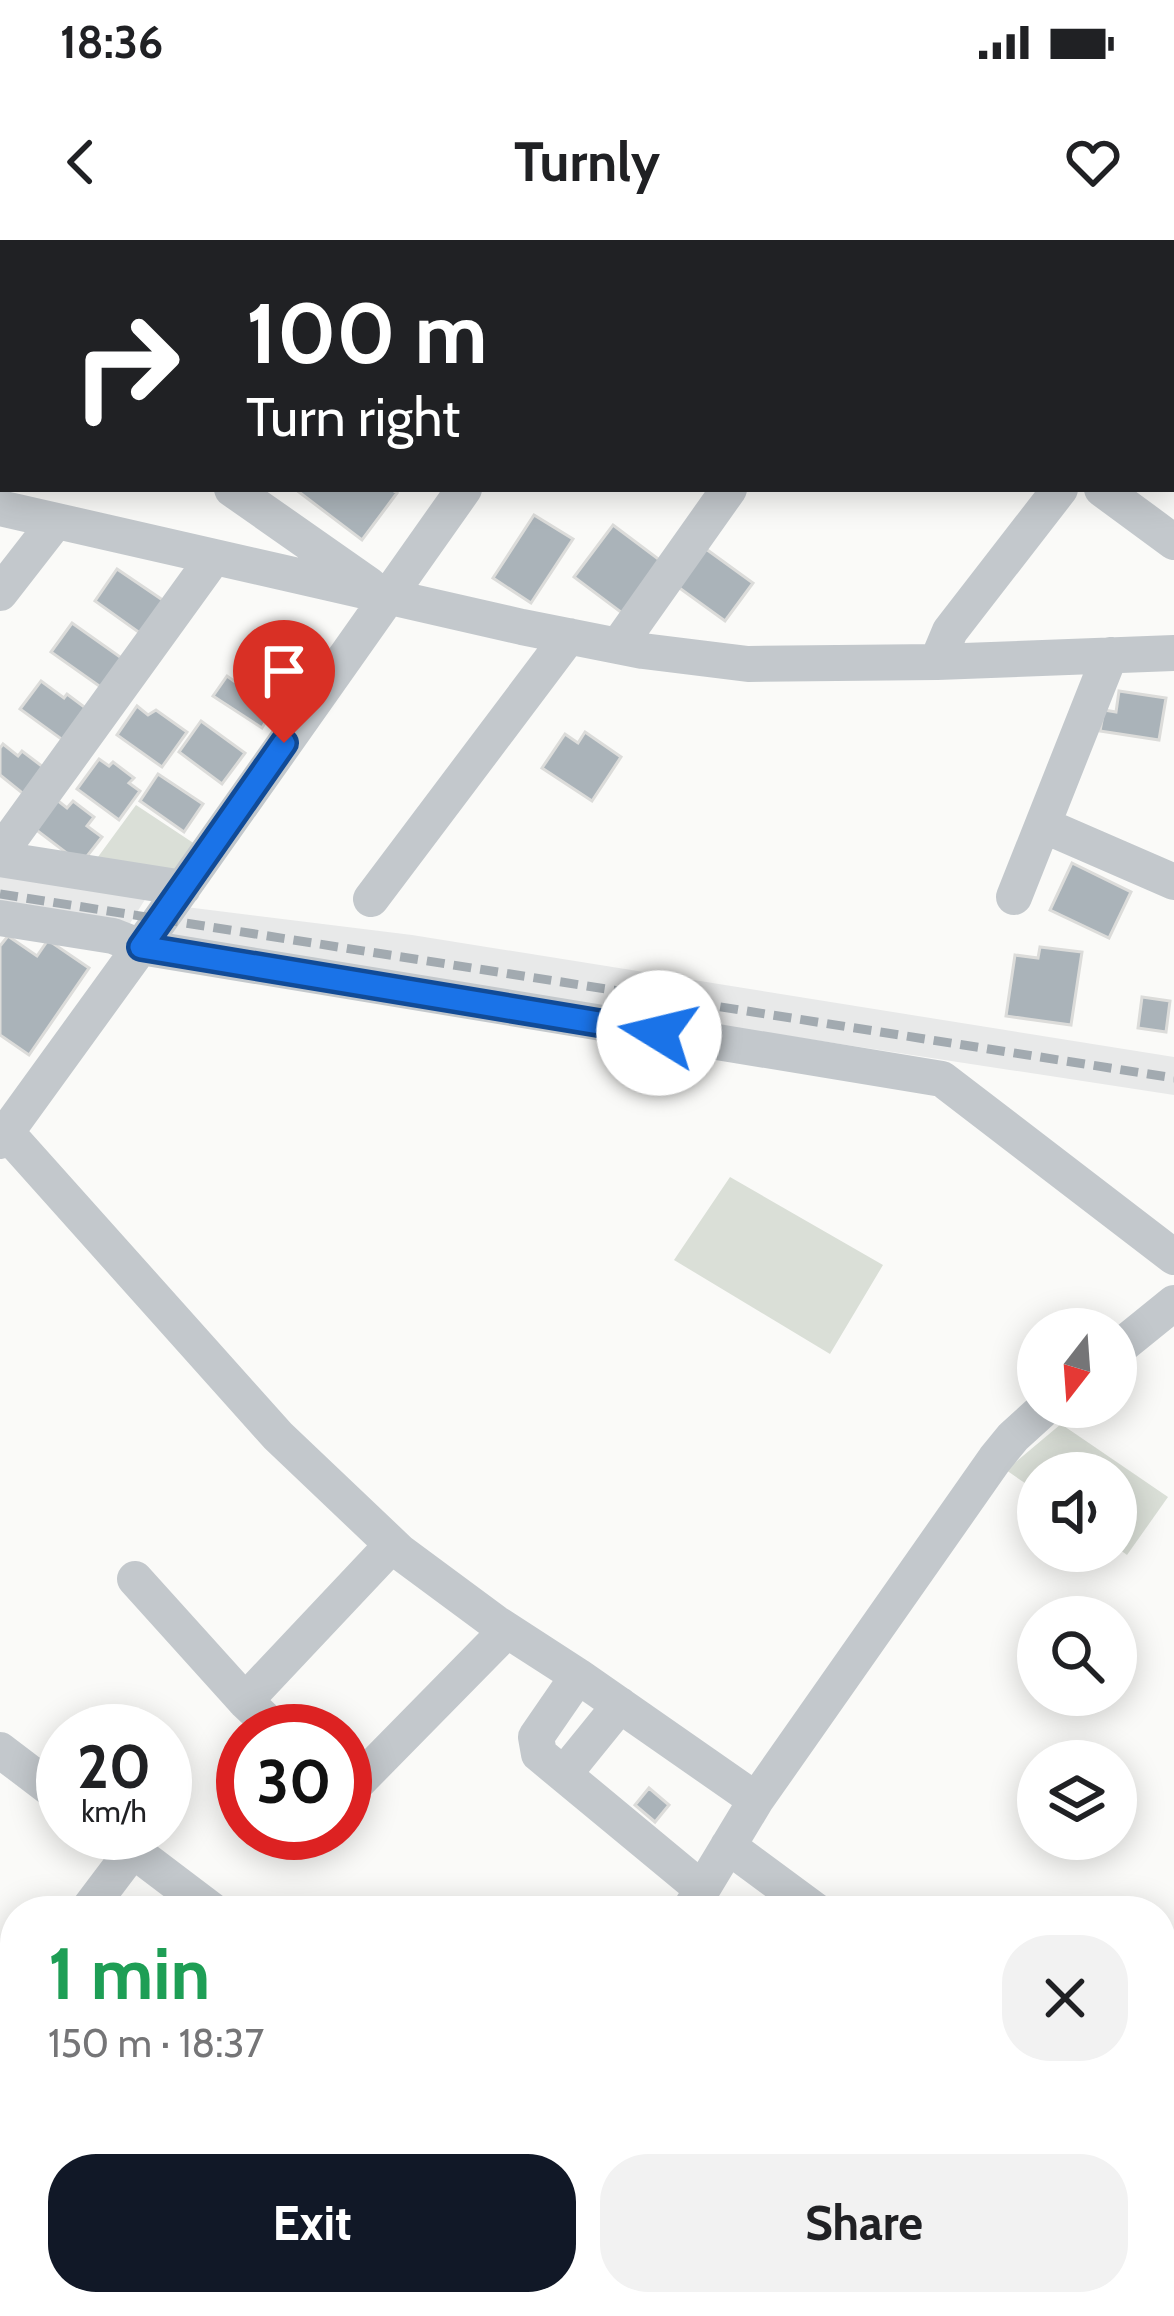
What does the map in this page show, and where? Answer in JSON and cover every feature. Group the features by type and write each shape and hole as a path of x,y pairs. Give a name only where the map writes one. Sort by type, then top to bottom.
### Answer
{"street":[{"path":"236,492 387,597"},
{"path":"462,492 3,1137 278,1436 392,1545 438,1582 756,1800"},
{"path":"618,646 727,492"},
{"path":"937,662 950,631 1058,492"},
{"path":"1106,492 1174,542"},
{"path":"0,508 568,636 748,664 1174,653"},
{"path":"0,593 56,521"},
{"path":"183,888 0,856 214,557"},
{"path":"371,899 568,636"},
{"path":"1014,897 1110,656"},
{"path":"1043,825 1174,882"},
{"path":"0,918 113,936 141,947 942,1079 1174,1257"},
{"path":"1137,1333 1174,1303"},
{"path":"698,1896 756,1800 995,1459 1024,1428"},
{"path":"245,1701 392,1545"},
{"path":"135,1579 248,1704"},
{"path":"372,1768 507,1630"},
{"path":"578,1676 536,1737 539,1754 692,1896"},
{"path":"565,1774 620,1705"},
{"path":"0,1750 36,1777"},
{"path":"728,1846 796,1896"},
{"path":"95,1896 113,1860"},
{"path":"146,1860 193,1896"}],"shaded area":[{"path":"136,805 207,852 183,888 87,872"},
{"path":"0,871 146,898 127,928 0,909"},
{"path":"186,907 412,935 1174,1057 1174,1095 172,942 169,937"},
{"path":"730,1177 883,1265 830,1354 674,1260"},
{"path":"1056,1428 1067,1428 1102,1452 1028,1452"},
{"path":"1017,1461 1017,1478 1006,1470"},
{"path":"1137,1476 1168,1497 1137,1541"}],"building":[{"path":"299,492 397,493 362,540"},
{"path":"534,515 573,539 531,603 493,578"},
{"path":"613,525 665,564 626,616 574,577"},
{"path":"706,549 753,583 725,621 678,587"},
{"path":"117,569 167,603 144,636 95,601"},
{"path":"72,623 123,659 102,688 51,652"},
{"path":"241,670 268,687 261,697 275,706 262,728 213,696 227,676 234,681"},
{"path":"41,681 87,709 64,741 20,709"},
{"path":"1119,691 1166,698 1159,740 1100,731 1104,710 1116,712"},
{"path":"137,706 148,715 156,710 187,732 162,767 117,735"},
{"path":"201,721 245,753 222,784 179,752"},
{"path":"585,732 621,757 592,801 542,768 565,734 578,743"},
{"path":"3,744 18,756 22,751 47,770 26,796 0,775"},
{"path":"99,759 109,766 113,762 134,778 129,783 140,791 119,820 77,789"},
{"path":"158,774 203,804 184,832 140,801"},
{"path":"57,800 67,808 73,801 94,817 87,826 102,837 81,864 35,829"},
{"path":"1072,863 1131,892 1109,938 1050,910"},
{"path":"8,936 37,956 48,940 89,968 29,1055 0,1035 0,946"},
{"path":"1040,947 1082,952 1071,1025 1006,1016 1015,955 1038,958"},
{"path":"1142,997 1170,1001 1166,1032 1138,1028"},
{"path":"649,1788 669,1805 655,1822 635,1805"}],"railway":[{"path":"0,894 1174,1078"}],"route":[{"path":"284,743 141,947 659,1033"}]}
